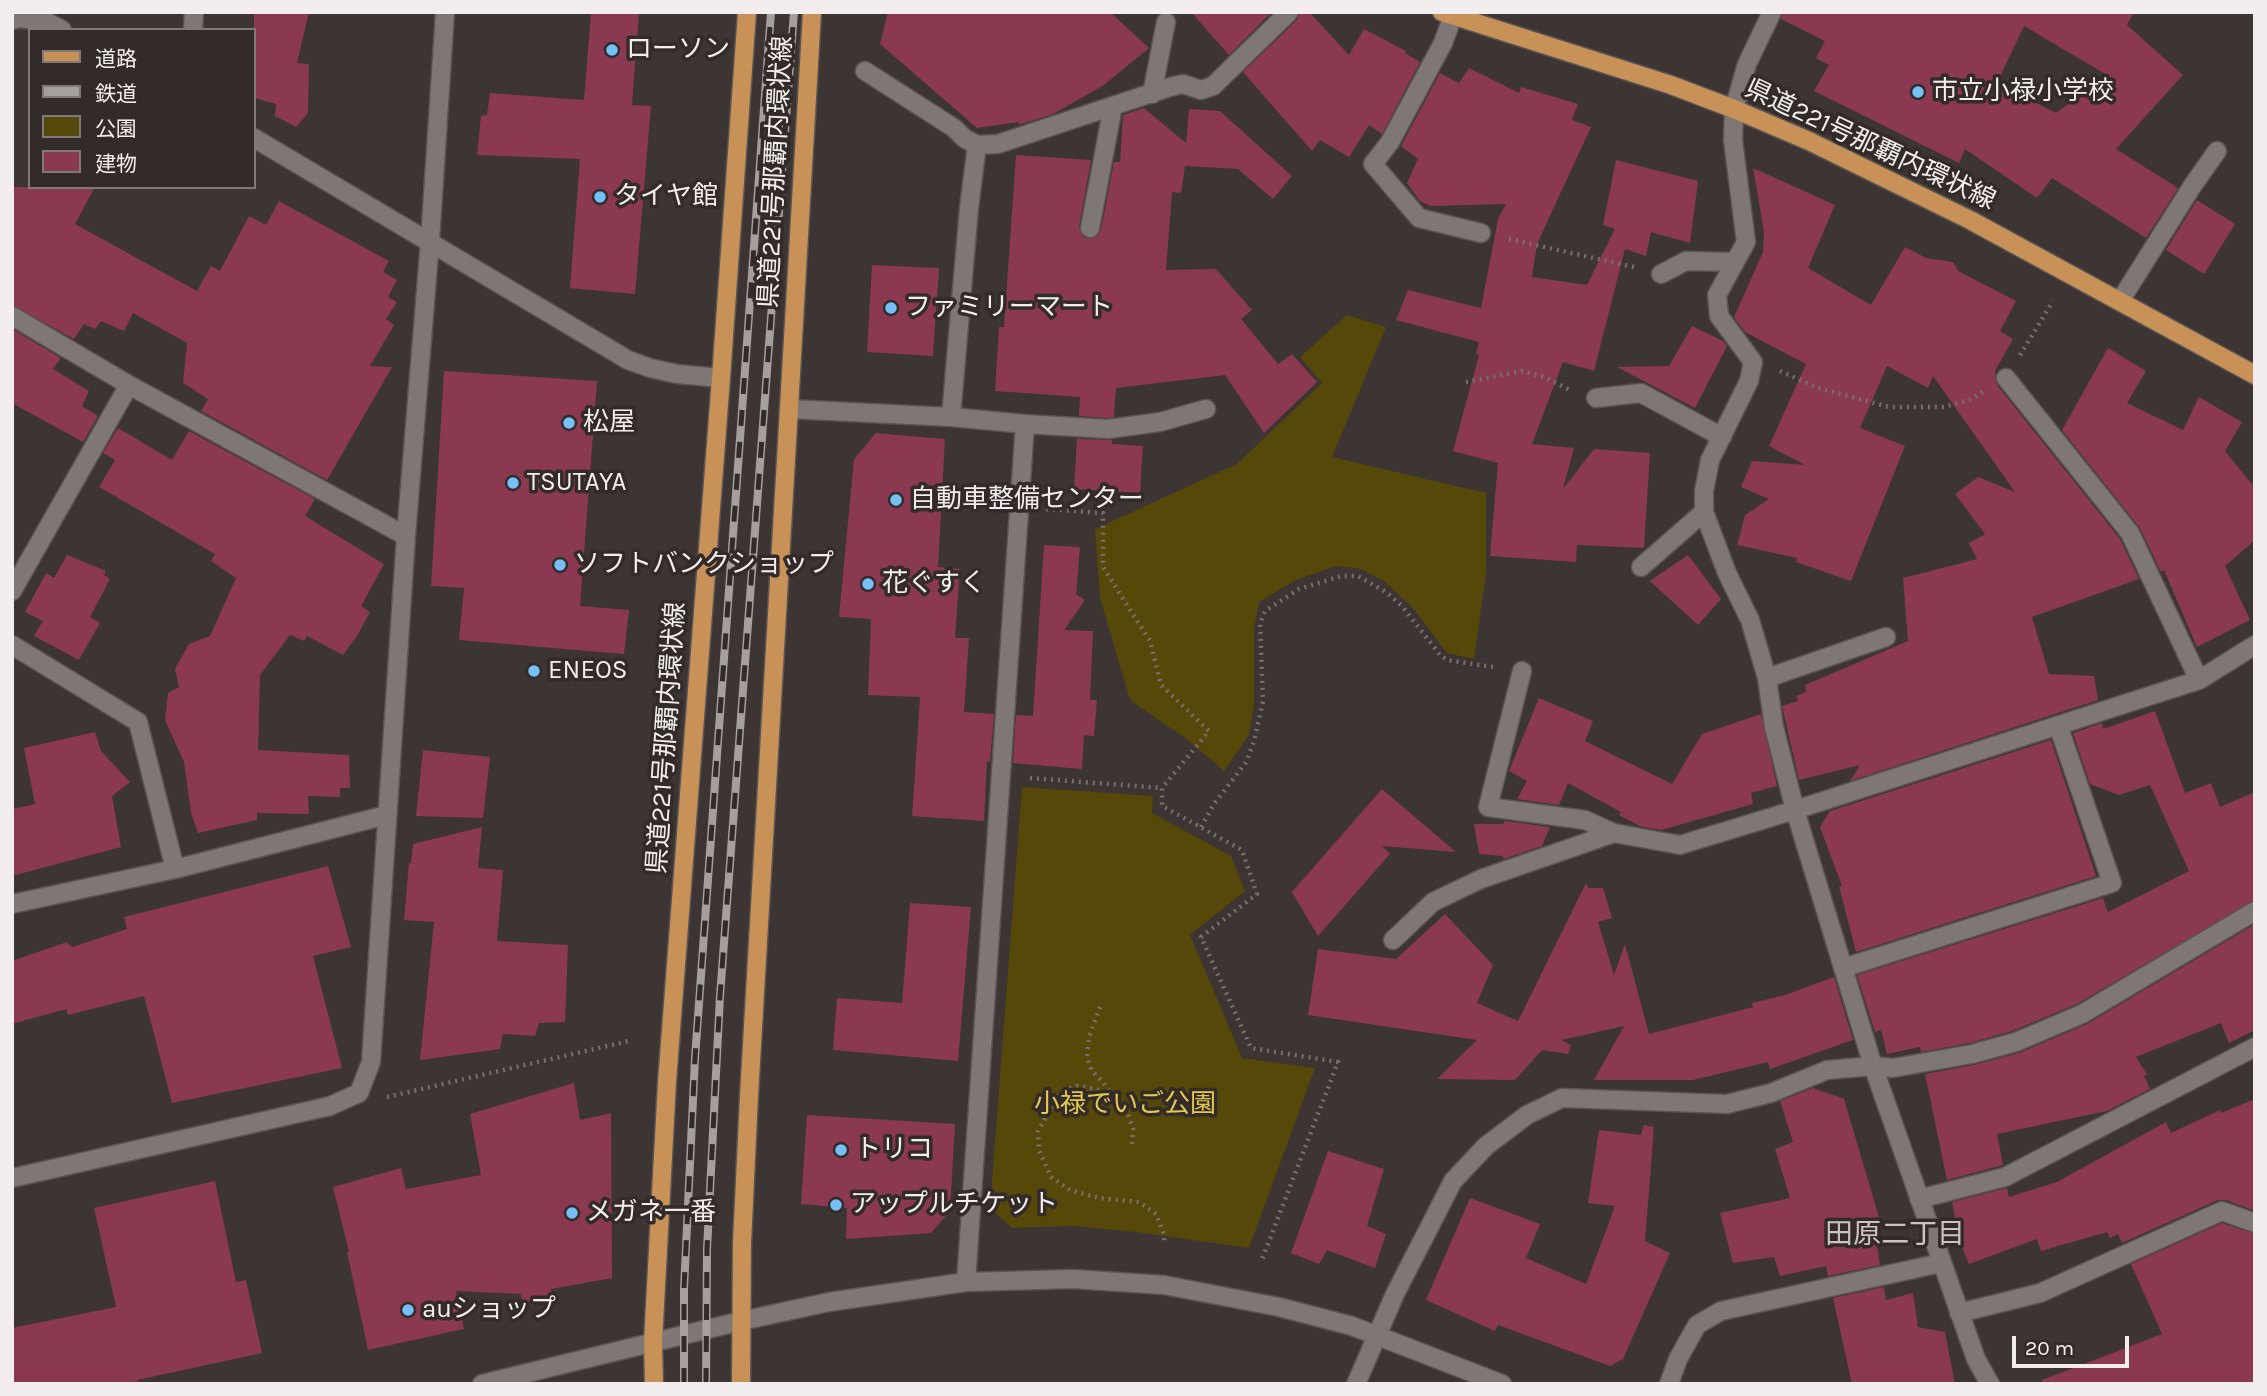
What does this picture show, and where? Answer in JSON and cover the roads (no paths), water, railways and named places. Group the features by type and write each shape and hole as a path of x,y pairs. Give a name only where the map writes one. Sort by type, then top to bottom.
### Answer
{"main road":[{"name":"県道221号那覇内環状線","path":"654,1384 653,1342 667,1082 747,12"},
{"name":"県道221号那覇内環状線","path":"741,1384 742,1243 749,1096 812,12"},
{"name":"県道221号那覇内環状線","path":"1448,14 1671,85 1820,146 1915,192 2255,375"}],"street":[{"path":"12,1178 330,1106 359,1093 370,1062 445,12"},
{"path":"864,71 954,128 964,138 977,145 998,144 1183,84 1201,90 1213,86 1289,12"},
{"path":"1772,12 1748,64 1734,109 1733,140 1746,242 1717,295 1719,316 1753,362 1749,381 1710,460 1704,491 1704,512 1727,573 1750,620 1767,678 1774,727 1795,810 1873,1066 1959,1313 1976,1359 1990,1384"},
{"path":"1448,14 1443,43 1390,142 1373,164 1419,218 1481,233"},
{"path":"12,20 20,18 47,22 58,28"},
{"path":"1152,94 1167,22"},
{"path":"1090,228 1113,106"},
{"path":"256,139 628,360 677,374 721,378"},
{"path":"951,417 977,145"},
{"path":"2120,301 2217,151"},
{"path":"1661,274 1686,261 1735,262"},
{"path":"12,316 129,385 407,536"},
{"path":"2006,378 2130,533 2199,680"},
{"path":"12,591 129,385"},
{"path":"1596,398 1641,393 1722,437"},
{"path":"789,409 951,417 1108,429 1160,422 1206,409"},
{"path":"966,1282 1025,424"},
{"path":"1642,567 1704,512"},
{"path":"1767,678 1886,637"},
{"path":"12,645 138,722 175,869"},
{"path":"1522,671 1488,807 1585,820 1614,833 1680,845 2199,680 2255,645"},
{"path":"1843,968 2112,883 2058,725"},
{"path":"12,904 175,869 387,815"},
{"path":"1393,940 1433,902 1480,879 1614,833"},
{"path":"1356,1384 1395,1294 1452,1181 1486,1146 1527,1115 1562,1098 1727,1104 1771,1093 1827,1070 1873,1066 1893,1068 1972,1054 2016,1042 2082,1014 2255,911"},
{"path":"1919,1199 2005,1177 2255,1047"},
{"path":"1959,1313 2040,1293 2221,1211 2255,1223"},
{"path":"1669,1384 1678,1359 1696,1325 1721,1311 1941,1263"},
{"path":"482,1384 829,1302 966,1282 1073,1279 1164,1285 1221,1294 1327,1318 1502,1384"}],"railway":[{"path":"684,1384 684,1289 695,1058 771,12"},
{"path":"706,1384 707,1249 720,996 794,12"}],"place":[{"name":"ローソン","path":"612,50"},
{"name":"市立小禄小学校","path":"1918,92"},
{"name":"タイヤ館","path":"600,197"},
{"name":"ファミリーマート","path":"891,308"},
{"name":"松屋","path":"569,423"},
{"name":"TSUTAYA","path":"513,483"},
{"name":"自動車整備センター","path":"896,500"},
{"name":"ソフトバンクショップ","path":"560,565"},
{"name":"花ぐすく","path":"868,584"},
{"name":"ENEOS","path":"534,671"},
{"name":"トリコ","path":"841,1150"},
{"name":"アップルチケット","path":"836,1205"},
{"name":"メガネ一番","path":"572,1213"},
{"name":"auショップ","path":"408,1310"}],"district":[{"name":"田原二丁目","path":"1895,1235"}],"park label":[{"name":"小禄でいご公園","path":"1125,1105"}]}
